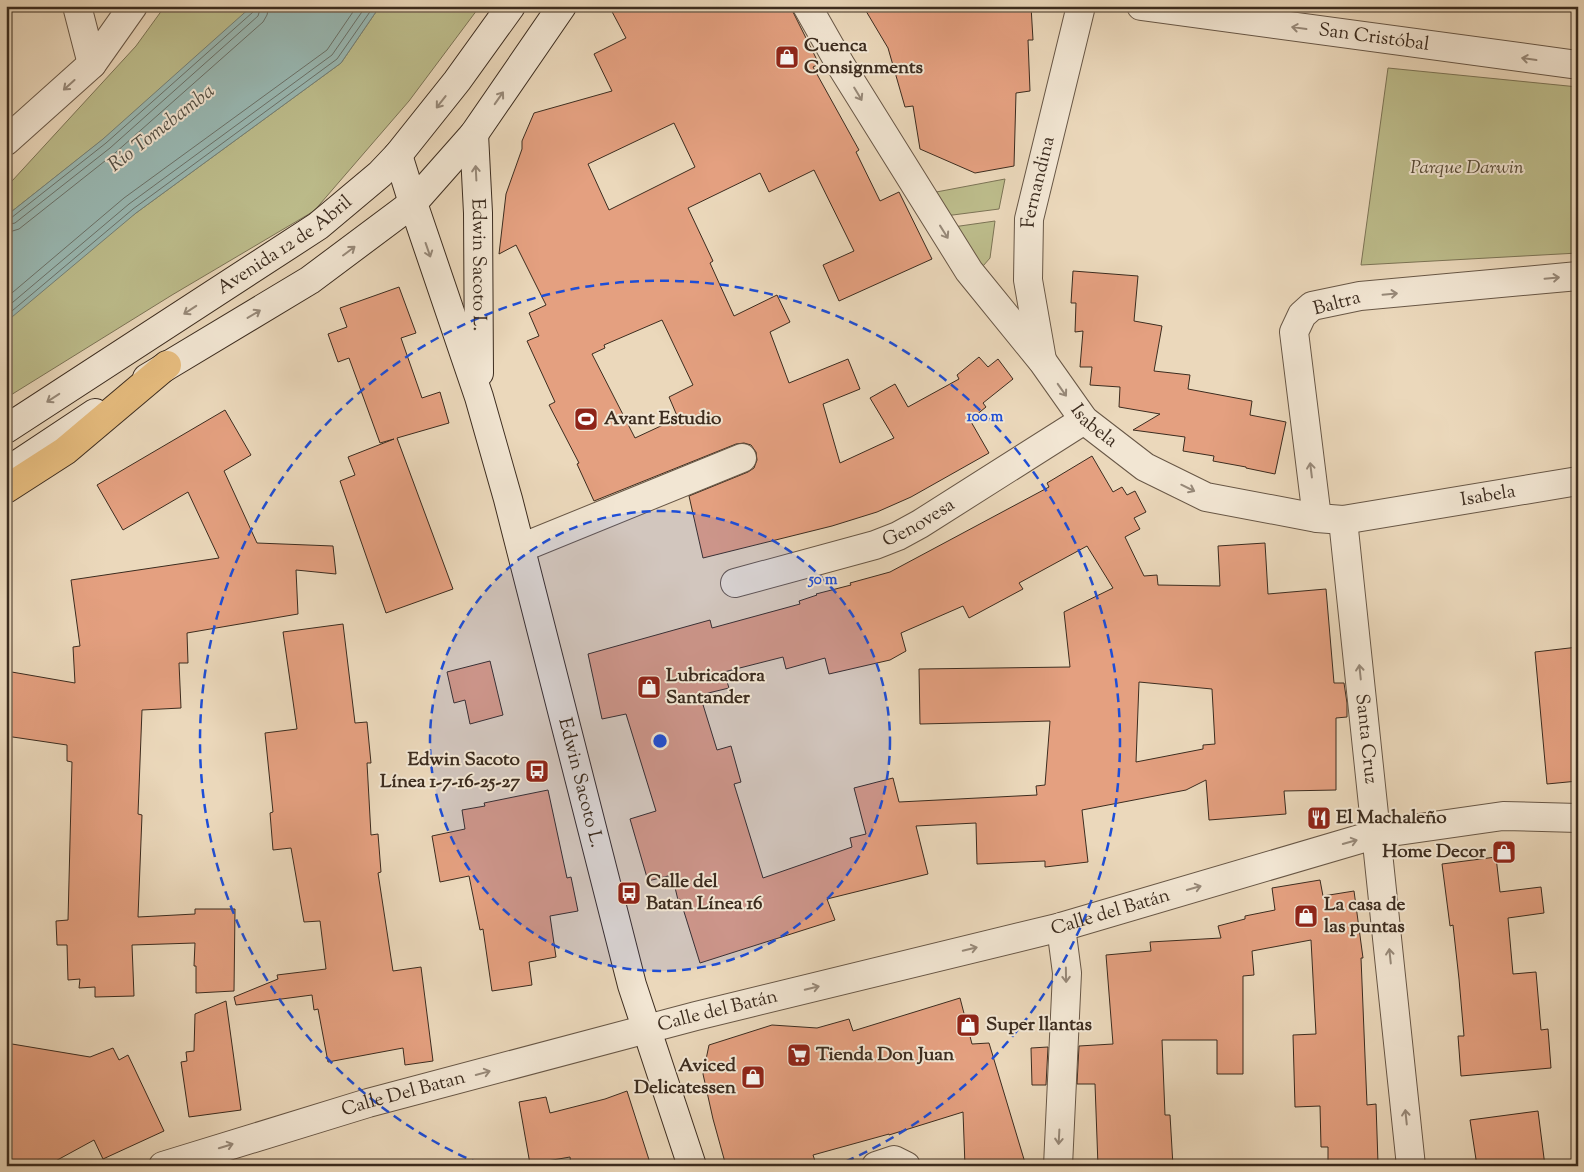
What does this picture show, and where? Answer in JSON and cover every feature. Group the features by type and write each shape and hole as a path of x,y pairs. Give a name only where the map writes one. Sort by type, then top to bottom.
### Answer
{"main road":[{"path":"6,490 65,451 166,365"}],"street":[{"path":"77,6 92,64"},
{"path":"6,142 92,64 132,6"},
{"name":"Avenida 12 de Abril","path":"6,429 318,226 380,174 398,155 457,81 512,6"},
{"name":"Avenida 12 de Abril","path":"6,472 166,365 310,280 413,204 474,134 562,6"},
{"name":"Isabela","path":"807,6 878,127 969,271 1043,362 1084,420 1145,467 1206,497 1330,519 1578,481"},
{"name":"Fernandina","path":"1043,362 1028,280 1030,219 1081,6"},
{"name":"San Cristóbal","path":"1141,6 1578,65"},
{"name":"Edwin Sacoto L.","path":"474,134 478,213 479,397"},
{"name":"Edwin Sacoto L.","path":"398,155 479,397 521,548 632,985 664,1076 692,1166"},
{"name":"Baltra","path":"1330,519 1294,332 1302,315 1312,306 1360,296 1578,276"},
{"name":"Genovesa","path":"735,583 875,545 898,536 1084,420"},
{"path":"521,548 742,458"},
{"name":"Santa Cruz","path":"1330,519 1377,834 1411,1166"},
{"name":"Calle del Batán","path":"647,1031 696,1016 1062,927 1377,834 1503,816 1578,818"},
{"path":"1058,1166 1067,973 1062,927"},
{"name":"Calle Del Batan","path":"163,1166 368,1103 593,1043 647,1031"},
{"path":"876,1166 894,1160 906,1166"}],"green space":[{"path":"165,6 259,6 234,36 6,216 6,185 12,181 136,46"},
{"path":"380,6 480,6 409,101 314,211 172,295 6,398 6,308 341,63"},
{"name":"Parque Darwin","path":"1388,68 1578,87 1578,253 1361,265"},
{"path":"1005,179 999,209 945,216 931,193"},
{"path":"995,221 990,258 983,266 969,258 953,227"}],"water":[{"name":"Río Tomebamba","path":"252,6 380,6 341,63 136,213 6,322 6,216 103,139"}],"building":[{"path":"609,6 790,6 819,64 813,67 859,150 856,152 880,201 899,192 932,259 839,301 823,265 854,251 814,170 769,192 760,173 688,208 713,261 710,263 734,316 777,295 790,322 770,332 789,383 848,359 860,389 823,404 840,463 894,438 870,398 895,384 908,407 959,379 957,375 979,357 988,367 998,359 1013,379 983,403 986,407 970,420 989,453 911,497 877,512 832,526 703,558 689,496 754,468 757,460 756,452 751,445 744,443 736,444 594,501 577,464 579,463 549,405 555,402 527,341 539,336 529,313 546,305 516,245 499,254 506,194 522,149 522,141 534,113 612,91 594,54 626,38","holes":["674,123 695,167 609,210 588,164","662,320 693,385 669,397 678,418 635,438 592,354 605,348 604,345"]},
{"path":"863,6 1031,6 1033,40 1028,40 1030,91 1016,93 1014,166 975,173 920,149 913,106 905,107 888,48"},
{"path":"1073,271 1138,276 1134,321 1162,326 1154,371 1190,375 1188,389 1252,401 1250,415 1286,422 1275,474 1213,461 1214,456 1183,451 1185,437 1133,430 1160,414 1119,407 1120,387 1090,385 1092,367 1080,367 1083,331 1075,332 1076,303 1071,303"},
{"path":"399,287 416,333 401,338 422,398 440,392 449,423 397,438 453,589 386,613 340,481 355,475 348,457 394,439 380,443 349,358 338,362 328,334 347,327 340,308"},
{"path":"225,410 251,455 224,471 257,543 333,546 336,574 296,570 298,614 187,633 188,663 179,663 181,708 142,710 138,814 142,815 138,917 195,914 195,909 235,909 234,991 196,993 195,943 132,945 134,996 95,997 95,987 79,988 80,979 68,980 67,945 57,945 56,921 68,920 72,762 67,761 67,745 6,736 6,671 75,683 73,647 80,646 71,580 219,558 188,492 123,530 97,485"},
{"path":"1092,456 1113,492 1122,487 1127,495 1135,491 1146,512 1134,518 1140,529 1125,537 1144,576 1157,575 1158,585 1220,586 1218,546 1265,543 1268,594 1326,589 1334,683 1344,683 1347,703 1347,717 1336,718 1336,790 1284,791 1286,814 1209,820 1206,780 1186,790 1082,810 1088,862 1045,867 1045,861 977,864 976,823 916,826 928,874 827,899 835,920 700,963 680,899 678,900 672,875 648,881 630,819 656,811 626,714 602,719 588,654 710,620 712,628 800,604 799,601 816,594 890,572 1049,487 1047,483","holes":["1087,546 1113,588 1064,612 1070,667 919,669 920,724 1050,721 1045,785 1036,786 1037,795 899,802 893,778 854,788 866,834 850,838 852,847 763,878 734,784 741,782 731,746 717,750 700,695 729,688 724,672 783,657 786,669 825,658 829,674 890,660 906,651 901,633 963,606 969,618 1023,589 1019,583","1139,682 1212,689 1215,744 1203,745 1203,749 1136,762"]},
{"path":"343,624 355,723 367,722 371,763 367,763 371,835 378,834 381,872 378,873 393,971 421,967 433,1061 405,1065 403,1048 328,1062 318,1009 314,1010 312,995 236,1005 234,997 278,979 277,975 326,969 320,921 304,922 291,848 273,850 270,813 273,812 265,733 297,729 283,632"},
{"path":"1578,647 1578,781 1547,784 1535,652"},
{"path":"490,661 503,715 470,724 465,700 454,703 447,672"},
{"path":"548,790 567,878 571,877 578,911 550,916 556,957 529,962 532,985 492,991 483,929 480,930 469,876 440,882 432,836 465,829 462,810 485,806 484,803"},
{"path":"1496,857 1500,892 1541,887 1544,913 1508,918 1513,974 1536,972 1541,1030 1548,1029 1551,1068 1461,1076 1458,1036 1464,1036 1459,979 1453,925 1450,926 1442,864"},
{"path":"1320,880 1323,896 1354,891 1363,958 1361,958 1367,1105 1376,1104 1378,1163 1328,1165 1328,1147 1321,1147 1320,1106 1295,1107 1293,1035 1316,1034 1311,940 1252,951 1254,975 1243,976 1243,1074 1217,1074 1217,1040 1162,1040 1165,1115 1170,1115 1173,1166 1098,1166 1095,1084 1077,1084 1079,1046 1113,1044 1106,955 1151,951 1150,942 1221,938 1218,926 1245,919 1245,916 1275,910 1272,888"},
{"path":"960,998 972,1044 989,1043 1026,1166 965,1166 963,1112 889,1135 813,1155 815,1161 794,1166 726,1166 703,1074 709,1045 772,1025 817,1028 849,1019 853,1031"},
{"path":"226,1001 241,1110 189,1117 181,1062 187,1061 186,1052 194,1051 195,1014"},
{"path":"6,1043 90,1057 113,1048 119,1060 128,1055 164,1131 103,1159 94,1140 50,1164 6,1166"},
{"path":"1048,1047 1046,1085 1032,1085 1031,1048"},
{"path":"627,1091 651,1166 571,1166 570,1157 530,1164 519,1102 546,1097 550,1113 605,1099"},
{"path":"1538,1111 1545,1166 1477,1166 1470,1120"}],"place":[{"name":"Cuenca Consignments","path":"787,57"},
{"name":"Avant Estudio","path":"586,419"},
{"name":"Lubricadora Santander","path":"649,687"},
{"name":"Edwin Sacoto Línea 1-7-16-25-27","path":"537,771"},
{"name":"El Machaleño","path":"1319,818"},
{"name":"Home Decor","path":"1504,852"},
{"name":"Calle del Batan Línea 16","path":"629,893"},
{"name":"La casa de las puntas","path":"1306,916"},
{"name":"Super llantas","path":"968,1025"},
{"name":"Tienda Don Juan","path":"799,1055"},
{"name":"Aviced Delicatessen","path":"753,1077"}]}
